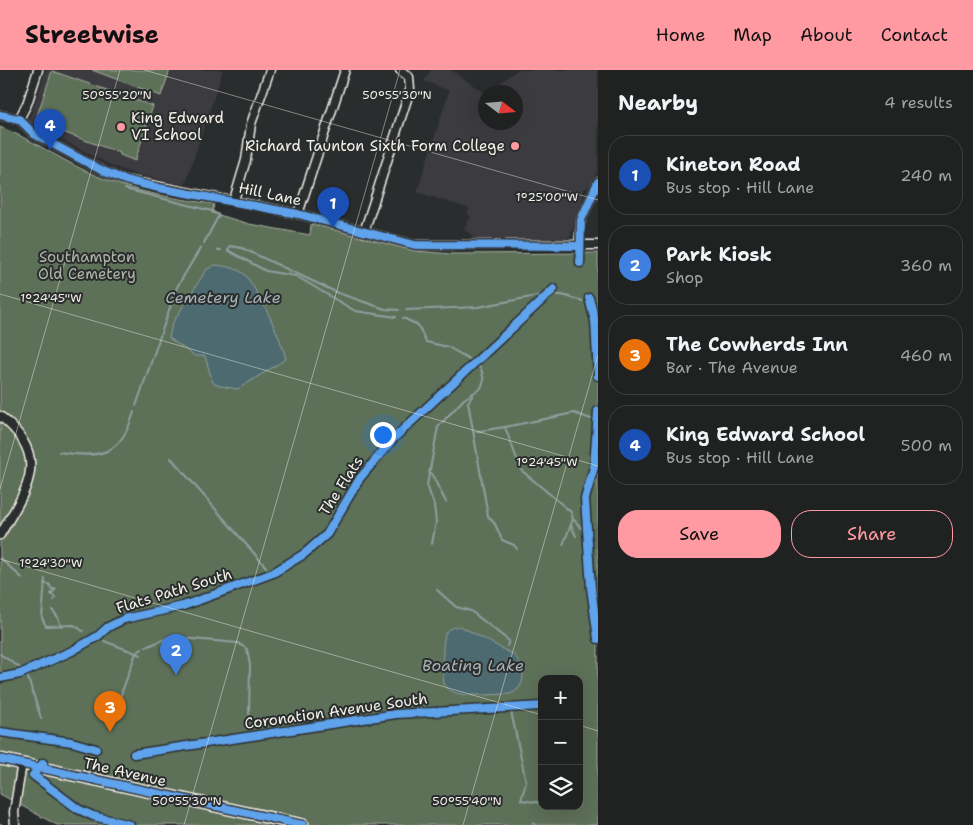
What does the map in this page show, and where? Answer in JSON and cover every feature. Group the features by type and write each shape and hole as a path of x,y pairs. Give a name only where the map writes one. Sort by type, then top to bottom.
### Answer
{"main road":[{"name":"The Avenue","path":"0,759 22,762 302,825"}],"street":[{"path":"19,120 27,104 38,70"},
{"path":"234,200 246,160 252,124 270,70"},
{"path":"298,214 346,70"},
{"path":"364,232 410,90 408,77 400,70"},
{"name":"Hill Lane","path":"0,115 19,120 34,134 116,177 167,189 234,200 298,214 364,232 427,246 598,245"},
{"path":"579,246 580,220 598,182"},
{"path":"0,416 21,435 27,445 30,477 27,488 0,535"},
{"path":"15,825 14,812 22,762"}],"shaded area":[{"name":"King Edward VI School","path":"46,70 223,70 185,185 137,175 112,166 28,122"},
{"name":"Richard Taunton Sixth Form College","path":"431,70 451,70 478,88 478,130 523,130 523,85 497,85 517,70 598,70 598,169 590,185 583,190 583,198 570,237 564,239 473,240 473,235 464,230 471,216 467,214 470,209 417,192 449,91 424,81"}],"green space":[{"path":"92,70 170,70 161,96"},
{"path":"52,71 153,106 135,161 120,155 120,153 35,122"},
{"name":"Southampton Old Cemetery","path":"0,127 103,179 150,193 214,204 212,213 249,224 310,235 311,224 414,251 453,254 598,253 598,825 57,825 0,794"}],"water":[{"name":"Cemetery Lake","path":"215,265 236,270 247,277 270,317 286,359 238,389 213,383 205,356 195,356 169,338 172,324 206,270"},
{"name":"Boating Lake","path":"460,626 514,655 521,665 523,676 520,687 516,691 510,694 471,695 456,693 447,687 444,683 443,672 445,636 449,629"}],"waterway":[{"path":"125,189 212,211 219,215 204,243"},
{"path":"228,251 230,246 242,248 338,293 385,309 399,310"},
{"path":"136,406 177,287 201,247"},
{"path":"229,251 266,271 296,276 355,311 396,317"},
{"path":"406,310 478,307 542,295"},
{"path":"551,295 562,295 583,301"},
{"path":"403,318 418,325 426,342 448,347 471,360"},
{"path":"432,544 436,522 434,505 427,485 438,427 464,399 481,388 484,380 481,369 477,365"},
{"path":"473,395 468,402 488,516 495,524 502,540 514,545 517,549"},
{"path":"59,452 87,455 107,451 123,437 134,412"},
{"path":"505,427 574,413 594,420"},
{"path":"473,432 505,427 521,470 571,512 573,519 563,545"},
{"path":"171,458 266,567"},
{"path":"431,473 446,502"},
{"path":"574,520 582,529"},
{"path":"571,525 576,536"},
{"path":"589,531 591,560"},
{"path":"0,558 22,578"},
{"path":"591,564 593,583"},
{"path":"45,579 42,618 46,626 74,625 83,631"},
{"path":"44,583 50,585 51,589 56,589 51,594 55,597 54,600"},
{"path":"595,591 598,588"},
{"path":"437,590 456,607 471,611 509,641 507,646"},
{"path":"52,610 58,617 61,626"},
{"path":"146,647 170,637 238,643 247,649 250,665 249,714"},
{"path":"104,641 141,655"},
{"path":"119,700 136,653 142,649"},
{"path":"0,654 22,669"},
{"path":"27,675 41,718"},
{"path":"511,711 526,782 521,800 538,802"}],"cycle path":[{"path":"0,115 19,119 34,134 103,171 125,180 159,188 298,214 415,245 579,246"},
{"path":"580,263 581,220 598,182"},
{"name":"The Flats","path":"0,678 20,674 72,651 98,636 108,627 124,619 183,606 273,573 304,554 327,534 360,478 394,438 554,289"},
{"path":"589,298 595,321 598,376"},
{"path":"598,411 594,467 585,499 591,588 598,639"},
{"name":"Coronation Avenue South","path":"134,754 396,714 538,706"},
{"path":"0,732 72,742 96,749"},
{"path":"0,759 303,825"},
{"path":"43,763 33,775 78,809 93,816 130,825"}],"place":[{"name":"King Edward VI School","path":"121,127"},
{"name":"Richard Taunton Sixth Form College","path":"515,146"},
{"name":"King Edward School","path":"50,150"},
{"name":"Kineton Road","path":"333,228"},
{"name":"Park Kiosk","path":"176,675"},
{"name":"The Cowherds Inn","path":"110,732"}]}
